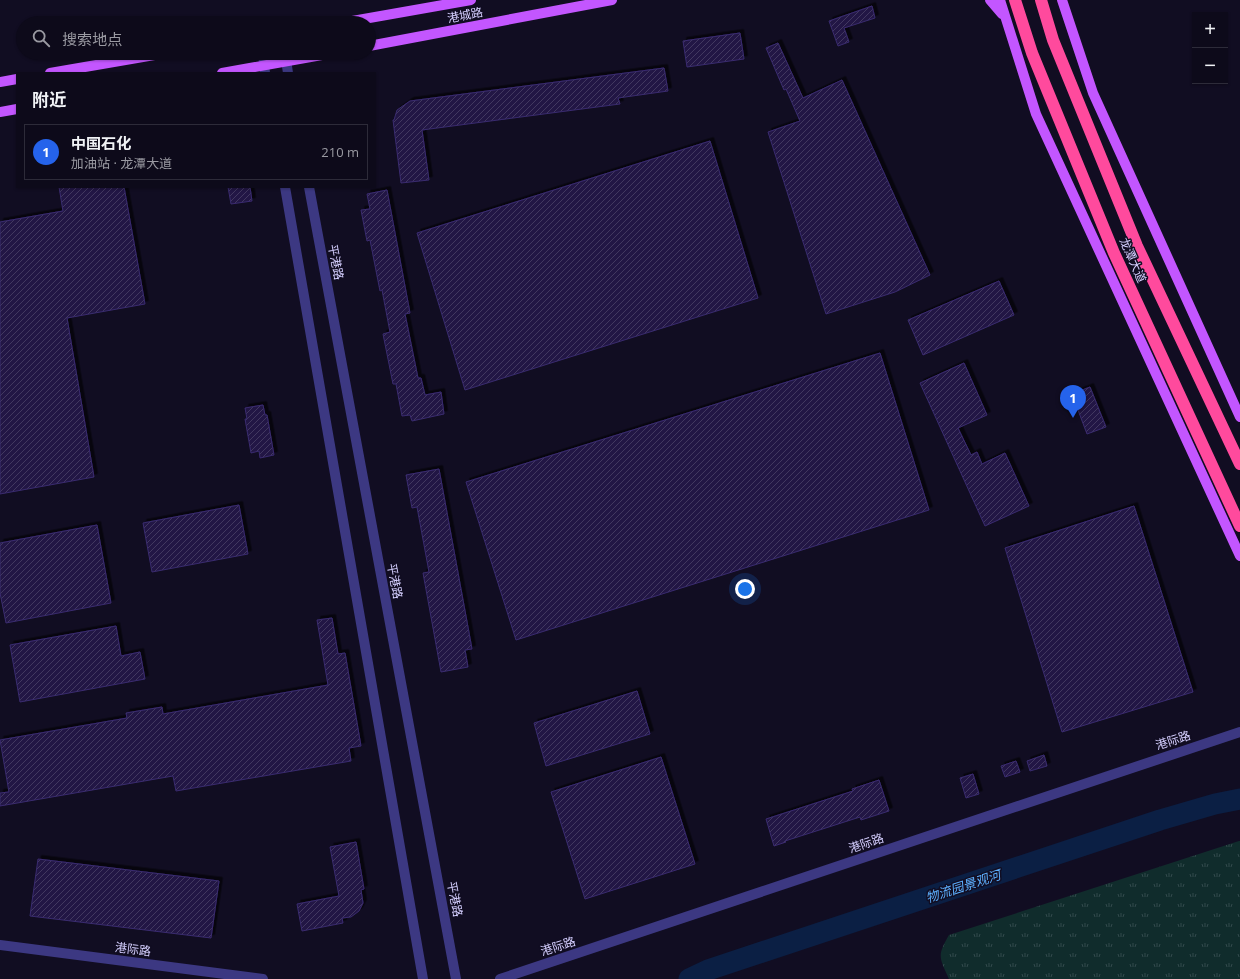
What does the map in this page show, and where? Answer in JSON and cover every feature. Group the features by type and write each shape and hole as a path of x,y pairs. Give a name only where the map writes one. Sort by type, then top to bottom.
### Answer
{"highway":[{"name":"龙潭大道","path":"1015,0 1032,53 1114,253 1240,526"},
{"name":"龙潭大道","path":"1041,0 1053,40 1137,246 1240,464"}],"main road":[{"path":"376,17 471,0"},
{"name":"港城路","path":"376,45 612,0"},
{"path":"990,0 1006,18"},
{"path":"1000,0 1036,114 1240,556"},
{"path":"1062,0 1092,93 1240,417"},
{"path":"56,72 125,60"},
{"path":"233,72 265,69 280,60"},
{"path":"0,82 16,79"},
{"path":"0,112 16,109"}],"street":[{"path":"286,60 288,72"},
{"path":"285,188 424,979"},
{"name":"平港路","path":"309,188 456,979"},
{"name":"港际路","path":"500,979 1240,732"},
{"name":"港际路","path":"0,945 263,979"}],"green space":[{"path":"1239,841 1240,979 949,979 943,966 941,961 941,952 949,935"}],"building":[{"path":"872,6 875,18 844,28 849,42 838,46 829,21"},
{"path":"740,33 744,59 687,67 683,41"},
{"path":"778,43 803,98 842,80 930,275 895,292 826,314 768,132 800,121 786,89 784,90 766,48"},
{"path":"664,68 668,91 618,98 620,104 422,130 429,180 401,183 393,120 397,110 410,101"},
{"path":"710,141 758,298 465,390 417,233"},
{"path":"59,188 124,188 145,304 67,318 94,477 0,494 0,222 63,211"},
{"path":"228,188 250,188 252,201 231,204"},
{"path":"387,190 410,313 405,314 418,378 421,378 425,395 441,392 444,414 412,421 410,415 402,416 396,384 393,384 383,334 390,332 382,290 380,291 370,240 367,241 361,210 370,209 367,194"},
{"path":"999,281 1014,315 923,355 908,320"},
{"path":"880,353 929,510 516,640 466,482"},
{"path":"964,363 987,415 958,428 971,455 977,452 982,464 1005,453 1029,506 985,526 920,383"},
{"path":"1090,387 1106,427 1087,434 1072,394"},
{"path":"263,405 265,415 267,415 274,455 260,458 259,451 251,453 245,419 247,419 245,408"},
{"path":"439,469 472,649 465,650 468,667 441,672 423,573 429,572 417,507 412,508 406,475"},
{"path":"239,505 248,554 152,572 143,523"},
{"path":"1134,506 1193,692 1062,732 1005,548"},
{"path":"97,525 111,603 6,623 0,593 0,543"},
{"path":"332,618 338,654 345,653 361,746 349,748 351,761 176,791 173,776 0,806 0,793 9,792 0,740 127,718 126,713 162,707 163,714 328,685 317,620"},
{"path":"116,626 121,656 140,652 145,679 20,702 10,645"},
{"path":"637,691 650,734 546,766 534,723"},
{"path":"1044,755 1047,766 1030,771 1027,761"},
{"path":"661,757 695,864 585,899 551,792"},
{"path":"1016,761 1020,772 1005,777 1001,766"},
{"path":"973,774 979,794 966,798 960,778"},
{"path":"879,780 889,811 861,820 860,817 785,841 786,842 774,846 766,819 853,791 852,789"},
{"path":"356,842 364,889 361,890 363,903 359,911 351,917 342,918 343,923 302,931 297,904 339,896 330,847"},
{"path":"38,859 219,881 211,938 30,916"}],"waterway":[{"name":"物流园景观河","path":"689,979 708,970 1160,820 1215,804 1240,799"}],"place":[{"name":"中国石化","path":"1073,418"}]}
